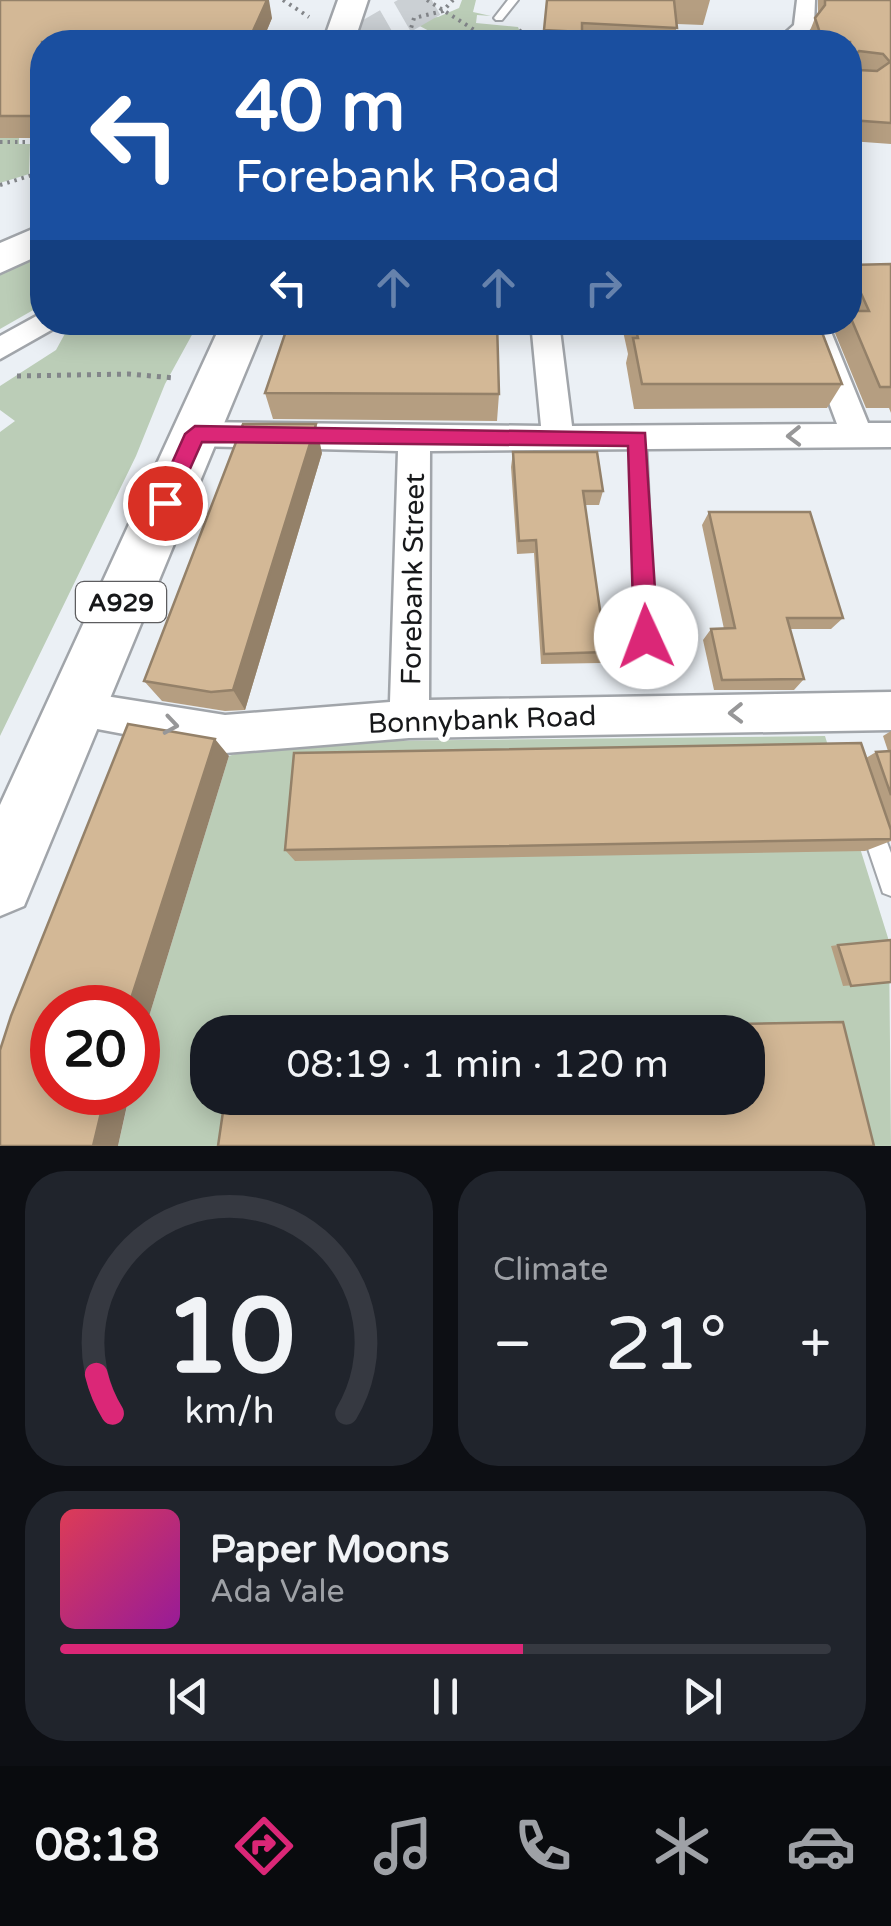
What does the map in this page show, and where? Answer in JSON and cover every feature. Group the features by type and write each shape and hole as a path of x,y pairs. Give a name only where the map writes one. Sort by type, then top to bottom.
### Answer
{"main road":[{"path":"342,30 353,0"},
{"path":"0,229 30,196"},
{"path":"0,260 30,244"},
{"name":"A929","path":"0,882 238,335"}],"street":[{"path":"801,30 809,14 806,0"},
{"path":"5,360 30,334"},
{"path":"546,335 558,438"},
{"path":"818,335 857,435"},
{"path":"195,434 414,438 891,435"},
{"name":"Forebank Street","path":"409,719 414,438"},
{"name":"Bonnybank Road","path":"74,709 225,734 409,719 838,725 891,710"}],"lane":[{"path":"499,18 513,0"},
{"path":"638,438 646,637"},
{"path":"867,812 891,885"}],"path":[{"path":"282,1 291,0"},
{"path":"427,0 475,30"},
{"path":"410,30 414,18 443,11 453,0"},
{"path":"282,1 306,17"},
{"path":"0,142 30,140"},
{"path":"2,185 30,185"},
{"path":"5,360 18,376 129,374 180,378"}],"green space":[{"path":"462,0 476,0 473,12 491,16 477,15 476,23 519,30 427,30 416,24 418,19 438,17 459,8"},
{"path":"0,138 19,138 19,144 30,144 29,174 0,183"},
{"path":"30,257 30,312 0,329 0,273"},
{"path":"64,335 192,335 165,384 136,456 0,736 0,432 15,421 0,410 0,386 56,350"},
{"path":"825,736 889,941 891,1146 118,1146 125,1115 160,1115 159,985 229,756 270,742"}],"building":[{"path":"0,0 267,0 253,30 30,30 30,116 0,116"},
{"path":"547,0 674,0 677,28 582,23 582,30 544,30"},
{"path":"825,0 891,0 891,123 862,121 862,70 877,71 890,62 883,54 862,51 862,30 819,30 815,18"},
{"path":"891,264 891,387 880,387 858,335 862,335 862,311 869,311 862,296 862,265"},
{"path":"285,335 497,335 499,394 265,393"},
{"path":"637,335 823,335 842,384 642,384 633,338"},
{"path":"243,424 316,424 233,690 211,692 144,681"},
{"path":"513,452 597,452 603,491 583,491 606,652 544,654 536,540 519,541"},
{"path":"709,512 810,512 843,618 787,618 804,679 722,680 711,629 735,628"},
{"path":"128,724 215,739 135,985 30,985 30,1115 100,1115 93,1146 0,1146 0,1050"},
{"path":"861,743 891,839 285,850 294,753"},
{"path":"891,751 891,795 876,752"},
{"path":"891,940 891,982 851,986 838,945"},
{"path":"843,1022 874,1146 218,1146 223,1115 765,1115 765,1023"}],"tunnel":[{"path":"380,30 432,0"}],"route":[{"path":"165,503 195,434 638,438 646,637"}]}
